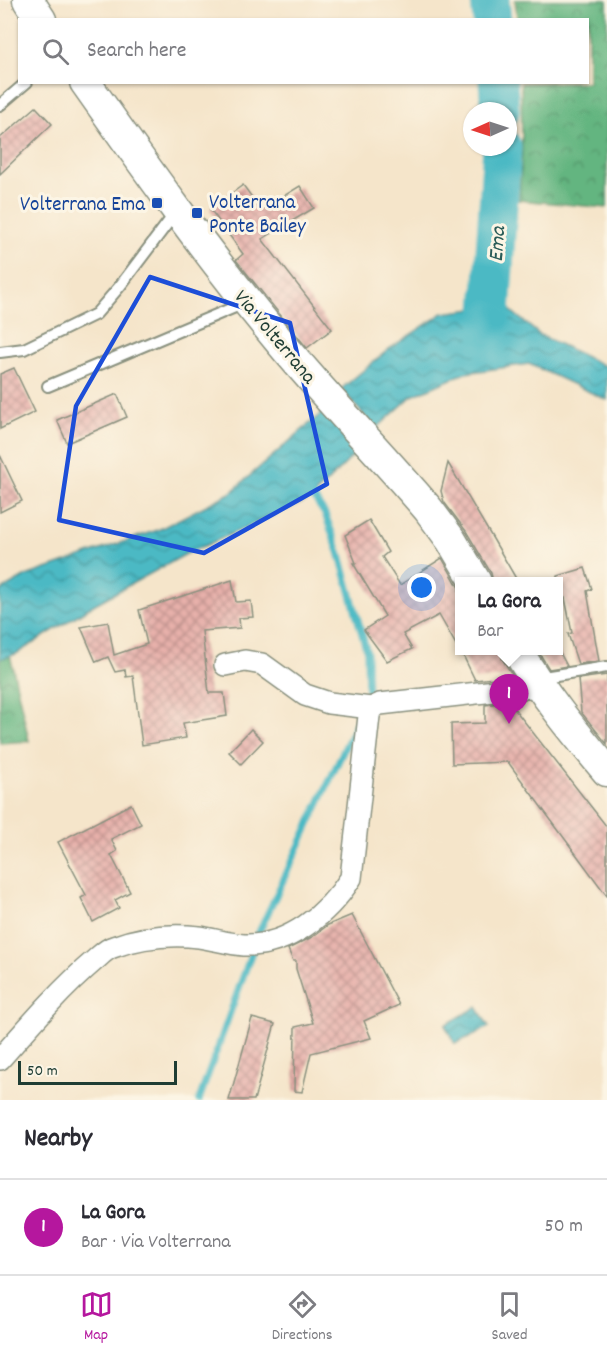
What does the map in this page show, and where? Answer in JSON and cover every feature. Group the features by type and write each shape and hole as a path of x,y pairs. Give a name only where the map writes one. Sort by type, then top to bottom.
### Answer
{"main road":[{"path":"27,0 40,18"},
{"name":"Via Volterrana","path":"87,84 176,212 247,302 313,380 428,509 451,540 473,577"},
{"path":"520,655 562,718 607,771"}],"street":[{"path":"225,665 245,661 262,664 305,695 328,703 371,708 380,704 537,683"},
{"path":"0,1059 50,1003 82,971 110,948 142,939 170,936 199,937 243,945 265,944 289,935 317,918 339,897 351,878 371,708"}],"lane":[{"path":"0,105 25,84"},
{"path":"0,352 24,349 96,314 176,212"},
{"path":"48,386 247,302"},
{"path":"537,683 607,667"}],"highlighted area":[{"path":"150,277 290,323 327,484 204,553 59,520 76,406"}],"green space":[{"path":"515,0 607,0 607,208 519,200 522,150 521,84 589,84 589,18 517,18"},
{"path":"10,655 29,741 0,743 0,659"}],"water":[{"path":"504,305 540,335 607,367 607,400 529,364 465,373 412,396 376,429 341,389 389,349 443,313"},
{"path":"324,411 359,450 310,499 186,554 95,604 16,654 0,659 0,591 26,576 160,529 230,493"},
{"path":"477,1007 489,1027 455,1044 445,1025"}],"building":[{"path":"36,107 52,124 0,174 0,138"},
{"path":"243,185 261,210 300,186 314,208 262,239 332,329 307,348 236,260 243,254 210,209"},
{"path":"14,368 35,412 0,429 0,374"},
{"path":"117,394 127,417 67,443 57,420"},
{"path":"0,455 22,501 0,512"},
{"path":"448,463 515,577 492,577 466,531 444,502 441,491"},
{"path":"369,520 388,552 382,557 400,585 442,558 455,581 455,643 439,615 403,634 412,649 387,661 364,630 385,616 353,563 356,563 345,535"},
{"path":"585,568 592,589 587,591 599,661 578,664 568,634 572,633 565,598 563,599 563,577 558,576"},
{"path":"232,580 236,602 251,601 253,617 239,618 240,628 202,631 209,693 224,693 227,716 183,723 186,738 142,745 133,676 126,677 125,670 115,672 108,657 96,662 81,627 108,622 114,655 147,644 139,610"},
{"path":"463,655 501,655 513,676 475,680"},
{"path":"540,655 561,655 567,666 549,669"},
{"path":"607,675 607,744 581,712 578,679"},
{"path":"509,702 607,827 607,896 508,762 452,764 451,724 485,723 485,705"},
{"path":"251,729 263,741 241,764 229,752"},
{"path":"131,804 141,824 111,839 117,851 111,855 130,892 115,900 119,908 93,922 81,898 86,895 58,842"},
{"path":"352,915 399,1005 364,1021 371,1038 311,1053 302,1092 294,1091 295,1027 313,1023 296,969 296,961 293,961 288,949 312,937 328,925"},
{"path":"252,1018 275,1024 254,1100 229,1100"}],"waterway":[{"name":"Ema","path":"490,0 492,18"},
{"name":"Ema","path":"498,84 499,102"},
{"name":"Ema","path":"489,342 501,156"},
{"path":"199,1100 259,932 368,698 367,652 339,552 325,514 308,489"}],"place":[{"name":"Volterrana Ema","path":"157,203"},
{"name":"Volterrana Ponte Bailey","path":"197,213"},
{"name":"La Gora","path":"509,724"}]}
